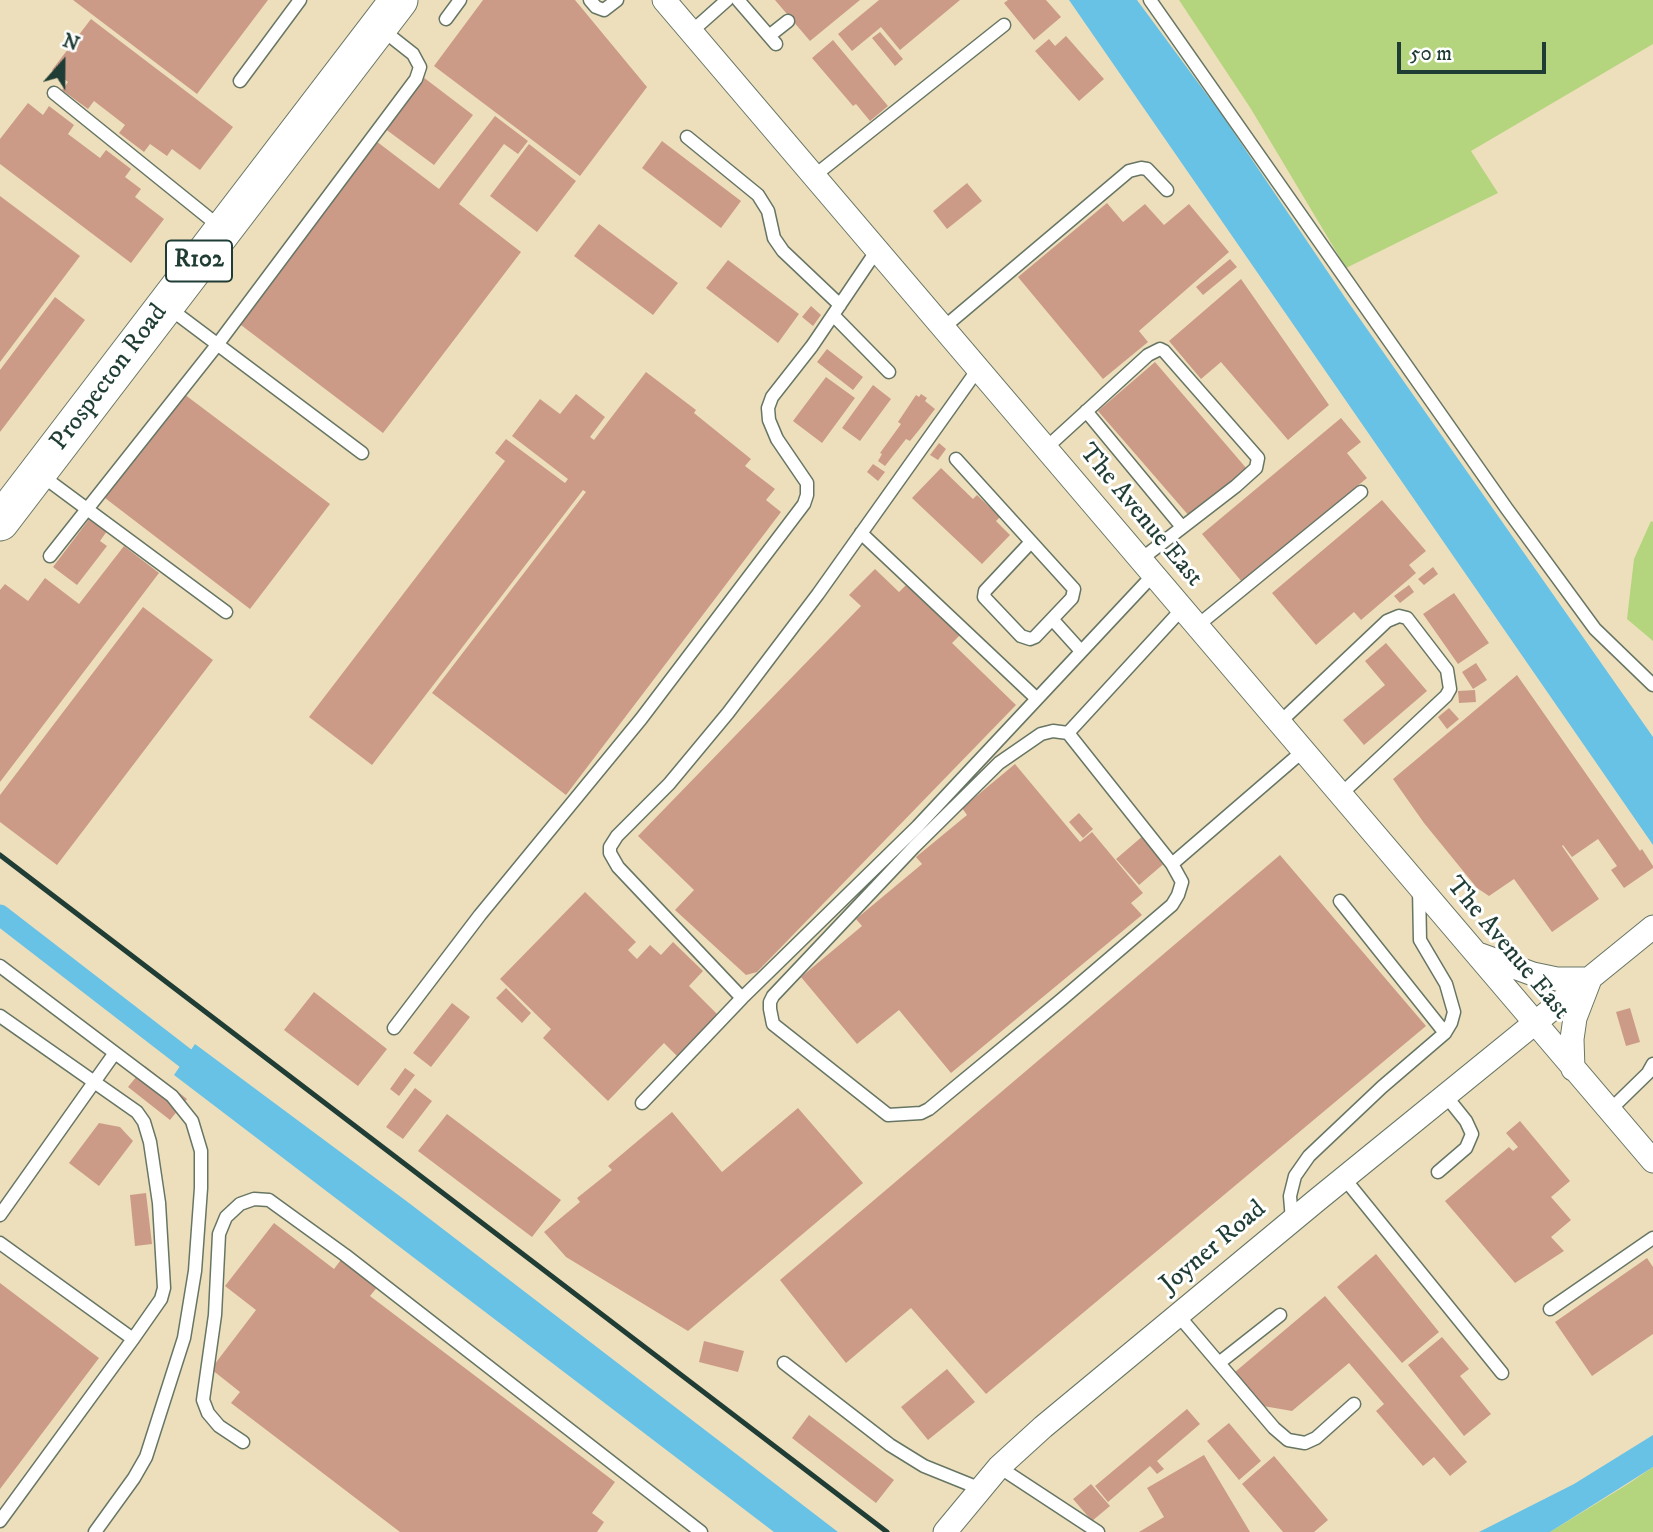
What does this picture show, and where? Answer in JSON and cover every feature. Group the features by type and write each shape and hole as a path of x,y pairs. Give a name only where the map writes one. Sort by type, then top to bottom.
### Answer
{"main road":[{"name":"Prospecton Road","path":"0,522 389,13"}],"street":[{"name":"The Avenue East","path":"664,0 1653,1161"},
{"name":"Joyner Road","path":"945,1532 999,1467 1043,1426 1653,927"},
{"path":"1472,951 1533,974 1557,979 1590,979"},
{"name":"The Avenue East","path":"1573,1069 1572,1039 1575,1018 1590,979"}],"lane":[{"path":"240,81 300,0"},
{"path":"446,19 460,0"},
{"path":"590,0 596,7 604,10 617,0"},
{"path":"691,32 727,0"},
{"path":"738,0 773,40 788,22"},
{"path":"1150,0 1507,509 1595,629 1653,685"},
{"path":"50,556 217,345 416,79 420,66 389,13"},
{"path":"814,176 1004,25"},
{"path":"54,93 223,230"},
{"path":"687,137 758,195 768,211 774,238 783,251 889,372"},
{"path":"943,328 1129,171 1147,169 1167,190"},
{"path":"394,1028 480,915 641,719 804,504 807,483 777,439 769,420 768,408 772,397 837,310 877,250"},
{"path":"165,306 362,453"},
{"path":"642,1103 742,998 918,826 1080,650 1146,567 1182,527 1256,468 1258,458 1160,349 1147,355 1045,449"},
{"path":"742,998 618,867 610,853 610,847 728,713 818,594 978,369"},
{"path":"1086,411 1182,527"},
{"path":"956,459 1074,589 1072,598 1030,639 1024,637 984,597 985,591 1030,543"},
{"path":"38,473 226,612"},
{"path":"1068,733 1189,618 1360,492"},
{"path":"861,533 1036,698"},
{"path":"1279,723 1387,621 1399,616 1407,618 1447,670 1450,689 1446,696 1339,795"},
{"path":"1052,619 1080,650"},
{"path":"1053,731 1068,733 1172,864 1182,882 1178,895 1172,905 1062,1000 921,1113 888,1115 773,1024 770,1009 773,996 914,847 999,763 1041,734 1053,731"},
{"path":"1172,864 1303,751"},
{"path":"1292,1220 1290,1196 1295,1176 1308,1156 1445,1033 1451,1023 1454,1012 1446,984 1420,940 1419,888"},
{"path":"1340,901 1445,1033"},
{"path":"0,966 172,1096 192,1121 201,1151 195,1271 184,1338 156,1430 134,1478 95,1532"},
{"path":"0,1016 137,1112 144,1122 150,1142 159,1203 163,1293 133,1339 0,1521"},
{"path":"0,1215 114,1054"},
{"path":"1609,1111 1648,1073 1653,1064"},
{"path":"1438,1172 1466,1148 1472,1134 1466,1121 1446,1096"},
{"path":"1344,1178 1502,1373"},
{"path":"0,1191 11,1200"},
{"path":"243,1442 219,1426 208,1413 203,1400 215,1315 219,1234 226,1217 240,1204 254,1199 269,1200 345,1255 701,1532"},
{"path":"1550,1309 1653,1238"},
{"path":"0,1243 133,1339"},
{"path":"1178,1315 1274,1428 1288,1440 1305,1443 1316,1438 1354,1404"},
{"path":"1219,1363 1280,1315"},
{"path":"784,1363 890,1445 924,1466 981,1489"},
{"path":"999,1467 1098,1532"}],"green space":[{"path":"1179,0 1653,0 1653,44 1471,151 1498,193 1346,268 1251,109"},
{"path":"1651,521 1653,641 1627,619 1634,559"},
{"path":"1653,1467 1653,1532 1550,1532 1628,1484"}],"water":[{"path":"1069,0 1137,0 1222,115 1346,299 1653,737 1653,845"},
{"path":"195,1044 409,1203 838,1532 774,1532 174,1075"},
{"path":"1653,1435 1653,1467 1550,1532 1479,1532 1574,1484"}],"building":[{"path":"73,0 268,0 197,94"},
{"path":"483,0 575,0 647,87 580,176 434,66"},
{"path":"775,0 860,0 810,41"},
{"path":"879,0 960,0 900,50 881,27 852,51 838,34"},
{"path":"1008,0 1046,0 1061,17 1034,40 1004,3"},
{"path":"91,19 233,127 200,170 172,149 167,156 150,144 144,152 119,133 125,125 94,101 88,109 62,90 68,82 52,70"},
{"path":"880,32 903,59 895,66 872,38"},
{"path":"1066,36 1104,79 1079,101 1035,51 1049,39 1055,46"},
{"path":"833,40 888,106 870,121 856,104 853,106 812,58"},
{"path":"423,77 473,115 434,165 384,128"},
{"path":"28,103 43,115 49,106 74,125 68,134 100,158 106,150 131,169 125,177 141,189 135,197 164,219 131,263 0,164 0,139"},
{"path":"495,116 528,141 518,154 504,144 459,204 521,252 383,433 237,322 376,141 439,189"},
{"path":"662,141 741,201 721,228 642,168"},
{"path":"529,144 576,181 537,232 490,196"},
{"path":"967,183 982,201 947,229 933,211"},
{"path":"0,196 80,256 0,362"},
{"path":"1107,203 1123,222 1145,204 1164,225 1189,204 1229,252 1139,331 1148,342 1103,379 1018,277"},
{"path":"599,224 678,283 653,315 574,256"},
{"path":"1230,259 1237,267 1203,295 1196,287"},
{"path":"728,260 799,314 778,343 706,288"},
{"path":"1241,279 1329,405 1288,440 1221,362 1201,379 1169,341"},
{"path":"55,297 85,320 0,432 0,370"},
{"path":"811,306 821,315 813,326 802,317"},
{"path":"827,349 863,377 853,390 817,362"},
{"path":"1155,362 1247,469 1190,517 1098,411"},
{"path":"646,372 696,410 694,413 751,459 745,466 775,489 766,500 781,512 566,795 432,693 586,492 583,490 372,765 309,717 505,461 495,453 506,439 565,483 568,479 512,436 540,399 560,414 576,394 605,417 590,437 594,440"},
{"path":"826,377 855,398 822,443 793,421"},
{"path":"873,385 891,399 860,441 842,428"},
{"path":"184,394 330,504 250,609 105,498"},
{"path":"921,394 935,409 910,441 906,439 885,466 878,461 882,454 880,453 901,424 898,422 916,395 919,397"},
{"path":"1341,418 1361,442 1347,453 1367,478 1242,582 1202,534"},
{"path":"939,443 946,449 938,460 930,455"},
{"path":"873,464 885,472 878,481 867,472"},
{"path":"941,468 973,499 977,495 1000,517 996,521 1010,535 982,564 912,498"},
{"path":"1382,500 1426,551 1409,565 1416,573 1361,620 1354,612 1316,645 1272,593"},
{"path":"90,518 107,531 100,541 107,546 77,585 53,567"},
{"path":"124,546 159,573 0,782 0,590 5,584 28,601 45,578 79,604"},
{"path":"1433,567 1438,574 1424,585 1418,579"},
{"path":"875,569 899,592 910,581 963,632 952,643 1016,705 757,972 746,975 675,910 694,890 638,836 861,606 849,595"},
{"path":"1409,585 1414,592 1400,603 1394,596"},
{"path":"1454,593 1489,643 1458,664 1423,614"},
{"path":"143,607 213,660 57,865 0,822 0,795"},
{"path":"1386,643 1427,691 1364,745 1343,720 1385,685 1365,661"},
{"path":"1476,663 1487,680 1473,689 1462,672"},
{"path":"1517,675 1653,866 1624,888 1611,870 1617,866 1598,839 1572,857 1563,845 1599,899 1552,932 1514,879 1489,896 1477,888 1424,823 1393,779"},
{"path":"1475,690 1476,702 1459,703 1458,691"},
{"path":"1449,708 1459,719 1447,729 1438,717"},
{"path":"1015,764 1080,842 1092,832 1143,893 1131,903 1142,915 951,1073 899,1010 857,1044 801,977 862,926 856,919 922,864 916,857 967,815 962,808"},
{"path":"1079,813 1093,829 1083,838 1069,822"},
{"path":"1144,835 1167,861 1139,885 1116,859"},
{"path":"1280,855 1426,1026 986,1394 911,1308 846,1363 780,1280"},
{"path":"585,892 636,942 628,950 637,959 650,945 661,955 673,942 703,971 689,986 717,1014 677,1056 664,1043 608,1101 543,1038 551,1029 500,979"},
{"path":"506,988 531,1013 522,1023 496,998"},
{"path":"314,992 387,1049 358,1086 284,1030"},
{"path":"452,1003 470,1017 431,1067 413,1053"},
{"path":"1630,1008 1640,1042 1626,1046 1616,1012"},
{"path":"145,1066 187,1099 170,1120 128,1087"},
{"path":"405,1068 415,1075 399,1096 390,1089"},
{"path":"415,1088 432,1101 403,1139 386,1127"},
{"path":"798,1108 863,1183 688,1331 566,1257 544,1232 580,1202 577,1198 612,1170 608,1166 672,1112 722,1172"},
{"path":"447,1114 561,1200 532,1237 418,1151"},
{"path":"1520,1121 1570,1181 1551,1197 1571,1220 1551,1237 1564,1251 1515,1283 1445,1201 1509,1147 1513,1151 1518,1147 1506,1133"},
{"path":"99,1123 120,1127 133,1141 99,1186 69,1163"},
{"path":"146,1193 152,1244 135,1246 130,1195"},
{"path":"274,1223 334,1269 343,1257 379,1285 370,1296 615,1482 592,1513 604,1522 597,1532 400,1532 231,1403 240,1392 211,1369 256,1310 225,1286"},
{"path":"1376,1254 1439,1332 1402,1363 1337,1287"},
{"path":"1647,1258 1653,1267 1653,1334 1592,1376 1555,1322"},
{"path":"0,1283 99,1358 0,1489"},
{"path":"1325,1296 1467,1462 1450,1476 1434,1457 1423,1466 1376,1411 1384,1404 1349,1363 1292,1411 1263,1406 1235,1372"},
{"path":"1442,1337 1469,1369 1460,1376 1491,1414 1464,1436 1408,1365"},
{"path":"704,1341 744,1351 738,1372 699,1362"},
{"path":"947,1369 975,1402 928,1440 901,1407"},
{"path":"1187,1409 1200,1424 1157,1461 1164,1469 1157,1474 1150,1466 1108,1502 1095,1486"},
{"path":"809,1415 894,1480 876,1503 792,1438"},
{"path":"1229,1423 1261,1461 1239,1480 1207,1441"},
{"path":"1204,1455 1250,1532 1139,1532 1164,1517 1147,1488"},
{"path":"1274,1456 1328,1520 1314,1532 1283,1532 1242,1484"},
{"path":"1091,1484 1110,1506 1092,1521 1073,1499"}],"waterway":[{"path":"0,915 206,1074"}],"railway":[{"path":"0,855 887,1532"}]}
